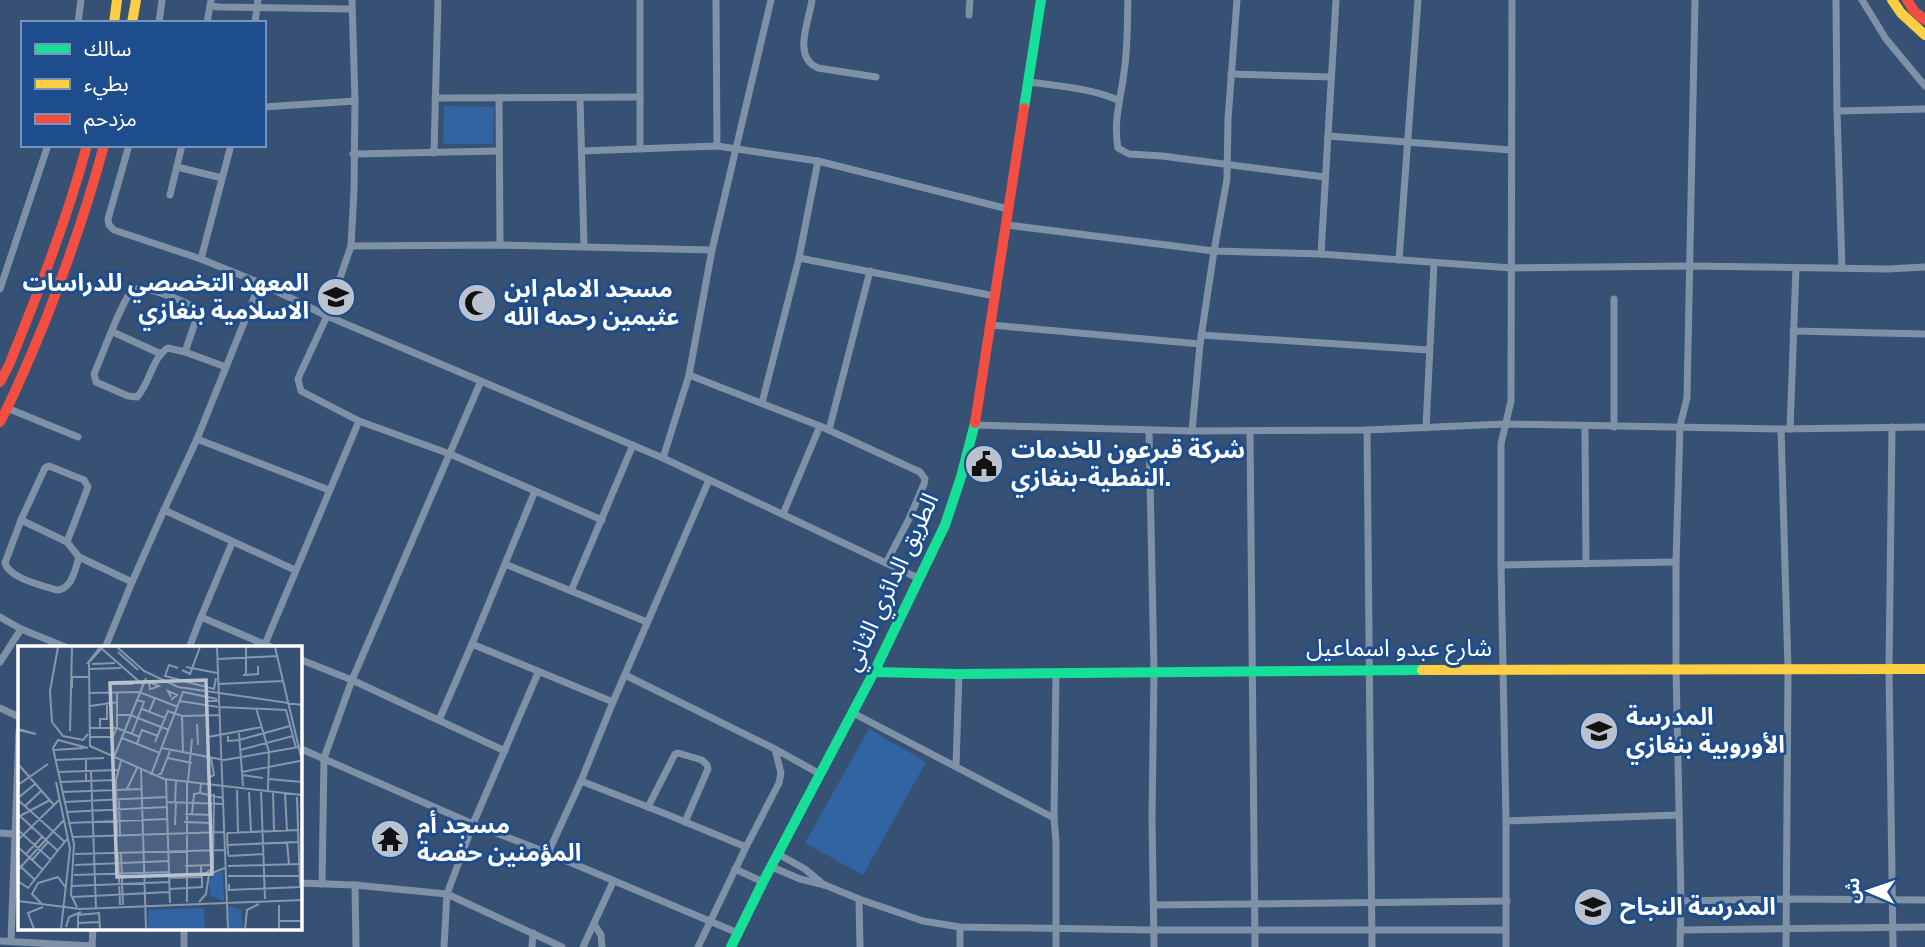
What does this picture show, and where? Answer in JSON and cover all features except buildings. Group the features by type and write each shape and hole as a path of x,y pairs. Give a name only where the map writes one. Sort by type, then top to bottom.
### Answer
{"main road":[{"path":"114,21 117,0"},
{"path":"132,21 136,0"},
{"name":"الطريق الدائري الثاني","path":"732,947 920,579 945,525 961,477 975,425 1041,0"},
{"path":"1892,0 1901,13 1925,35"},
{"path":"1906,0 1925,20"},
{"path":"0,382 53,253 86,147"},
{"path":"0,422 65,272 103,147"},
{"name":"شارع عبدو اسماعيل","path":"874,672 959,674 1252,670 1925,669"}],"street":[{"path":"78,21 82,0"},
{"path":"159,21 162,0"},
{"path":"352,0 355,101 351,246 327,316 300,374 301,391 359,421 450,454 602,520"},
{"path":"434,153 439,0"},
{"path":"640,0 640,149"},
{"path":"716,0 717,146"},
{"path":"663,458 689,375 712,250 771,0"},
{"path":"812,0 803,52 805,59 818,68 876,77"},
{"path":"969,15 970,0"},
{"path":"1128,0 1124,71 1115,134 1118,148 1129,154 1229,163 1325,177"},
{"path":"1192,431 1200,340 1229,163 1228,119 1237,0"},
{"path":"1321,254 1336,0"},
{"path":"1399,260 1418,0"},
{"path":"1506,947 1501,444 1511,401 1512,0"},
{"path":"1681,947 1676,562 1680,426 1687,398 1695,0"},
{"path":"1836,0 1842,268"},
{"path":"1862,0 1886,39 1925,86"},
{"path":"207,21 210,3 351,9"},
{"path":"1231,74 1331,77"},
{"path":"1029,82 1105,94 1118,100"},
{"path":"435,98 640,97"},
{"path":"580,98 584,246"},
{"path":"499,99 500,245"},
{"path":"266,107 355,101"},
{"path":"1837,111 1925,109"},
{"path":"1328,136 1511,150"},
{"path":"582,151 717,146 735,148 818,161 1008,209"},
{"path":"0,289 47,147"},
{"path":"128,147 108,219 114,230 201,259 327,316 663,458 920,579"},
{"path":"170,195 182,147"},
{"path":"201,259 230,147"},
{"path":"353,154 499,151"},
{"path":"762,403 799,258 818,161"},
{"path":"177,167 222,178"},
{"path":"1007,225 1214,251 1321,254 1511,268 1925,267"},
{"path":"351,246 500,245 712,250"},
{"path":"799,258 995,296"},
{"path":"1426,428 1434,263"},
{"path":"1790,429 1796,268"},
{"path":"829,430 870,271"},
{"path":"106,646 197,439 260,284"},
{"path":"185,352 197,317 195,308 138,288 130,293 121,309 94,379 128,396 136,397 142,392 161,354 168,348 226,367"},
{"path":"1614,299 1614,427"},
{"path":"991,325 1200,340 1429,350"},
{"path":"1793,331 1925,334"},
{"path":"113,332 161,354"},
{"path":"689,375 820,426 920,472 925,479 909,519 886,564"},
{"path":"323,884 324,758 352,680 481,381"},
{"path":"8,408 78,437"},
{"path":"201,617 269,646 295,570 359,421"},
{"path":"975,425 1192,431 1367,430 1505,424 1781,429 1925,427"},
{"path":"783,514 820,426"},
{"path":"1585,427 1586,564"},
{"path":"1892,427 1889,669 1893,947"},
{"path":"1781,429 1788,668 1786,947"},
{"path":"1149,430 1154,671 1154,947"},
{"path":"1367,430 1372,947"},
{"path":"1250,431 1255,947"},
{"path":"197,439 330,490"},
{"path":"571,591 632,445"},
{"path":"67,542 88,491 87,483 51,466 47,467 21,520 5,563 7,570 61,591 73,577 79,557"},
{"path":"548,853 709,480"},
{"path":"439,720 535,491"},
{"path":"164,510 295,570"},
{"path":"21,520 67,542 79,557 132,582"},
{"path":"190,646 232,543"},
{"path":"1501,565 1676,562"},
{"path":"505,564 647,622"},
{"path":"0,617 21,629 63,646"},
{"path":"0,662 21,629"},
{"path":"472,644 613,702"},
{"path":"301,660 352,680 505,751"},
{"path":"1056,672 1056,947"},
{"path":"444,947 447,894 473,824 538,673"},
{"path":"956,766 959,674"},
{"path":"625,675 820,774"},
{"path":"0,708 18,717"},
{"path":"853,713 1054,818"},
{"path":"301,749 473,824 738,933"},
{"path":"698,947 779,783 781,773 775,750"},
{"path":"648,807 675,754 702,760 708,765 708,769 685,822"},
{"path":"11,941 11,906 17,859 15,834 18,757"},
{"path":"581,781 746,847"},
{"path":"1506,821 1679,815"},
{"path":"0,833 15,834"},
{"path":"778,854 805,869 825,885"},
{"path":"772,867 923,921 960,927 1506,930"},
{"path":"736,869 763,882"},
{"path":"583,947 613,882"},
{"path":"301,883 355,885 447,894 562,947"},
{"path":"355,885 356,947"},
{"path":"859,899 860,947"},
{"path":"1681,901 1925,900"},
{"path":"1154,905 1507,901"},
{"path":"0,906 11,906"},
{"path":"593,924 601,935 602,947"},
{"path":"960,927 962,946"},
{"path":"1680,930 1925,928"},
{"path":"532,947 533,933"},
{"path":"0,941 92,946"}],"shaded area":[{"path":"444,106 494,107 493,144 443,144"},
{"path":"869,729 926,762 863,875 805,843"}],"traffic: fast":[{"path":"1024,108 1041,0"},
{"path":"731,947 874,672 945,525 975,423"},
{"path":"874,672 959,674 1422,670"}],"traffic: slow":[{"path":"114,21 117,0"},
{"path":"132,21 136,0"},
{"path":"1892,0 1901,13 1925,35"},
{"path":"1422,670 1925,669"}],"traffic: jam":[{"path":"1907,0 1925,20"},
{"path":"975,423 1024,108"},
{"path":"0,382 51,256 86,147"},
{"path":"0,422 53,302 103,147"}],"place":[{"name":"المعهد التخصصي للدراسات الاسلامية بنغازي","path":"336,297"},
{"name":"مسجد الامام ابن عثيمين رحمه الله","path":"477,303"},
{"name":"شركة قبرعون للخدمات النفطية-بنغازي.","path":"984,464"},
{"name":"المدرسة الأوروبية بنغازي","path":"1599,731"},
{"name":"مسجد أم المؤمنين حفصة","path":"390,839"},
{"name":"المدرسة النجاح","path":"1593,907"}]}
